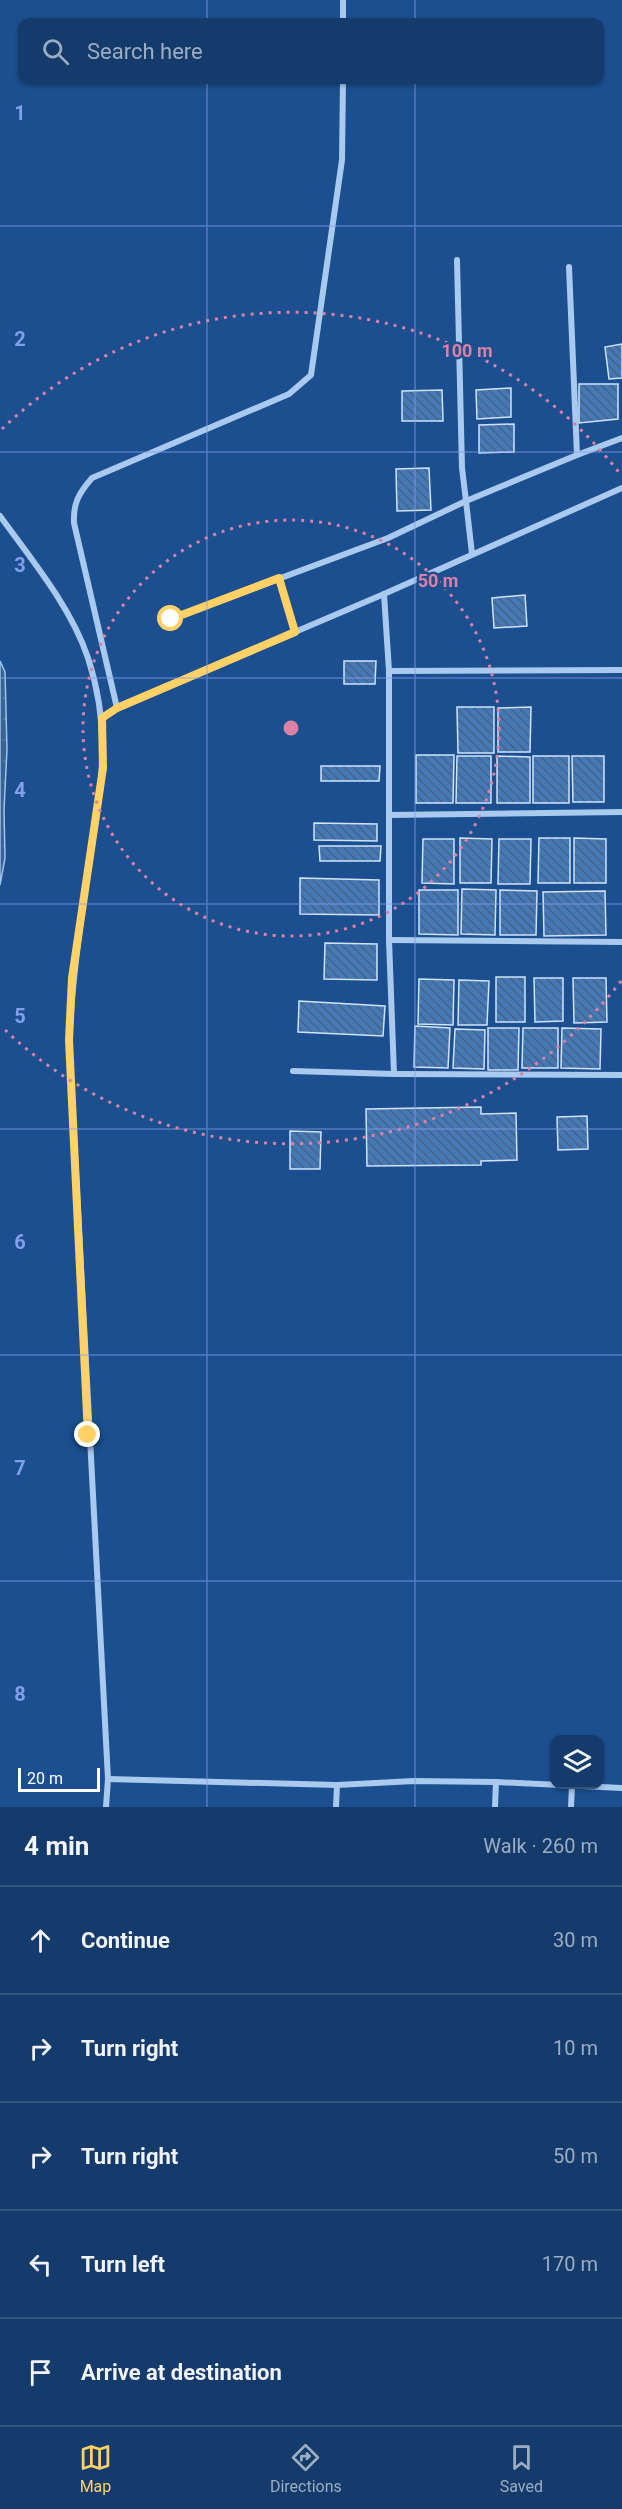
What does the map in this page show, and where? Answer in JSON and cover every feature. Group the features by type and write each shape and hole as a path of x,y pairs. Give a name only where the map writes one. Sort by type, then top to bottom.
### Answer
{"street":[{"path":"343,0 343,18"},
{"path":"117,708 74,523 73,508 78,494 92,478 289,394 311,375 342,160 343,84"},
{"path":"457,260 462,468 472,554"},
{"path":"569,267 577,455"},
{"path":"171,619 388,537 466,501 622,438"},
{"path":"102,718 117,708 622,489"},
{"path":"0,516 58,596 87,657 102,718 103,768 72,978 69,1040 108,1779 106,1807"},
{"path":"279,578 295,632"},
{"path":"384,594 389,671 388,940 394,1074"},
{"path":"389,671 622,670"},
{"path":"390,815 622,812"},
{"path":"388,940 622,942"},
{"path":"293,1071 622,1075"},
{"path":"108,1779 337,1785 414,1781 550,1785"},
{"path":"495,1807 496,1782"},
{"path":"336,1807 337,1785"},
{"path":"604,1787 622,1788"},
{"path":"571,1807 572,1789"}],"water":[{"path":"0,661 5,672 7,749 4,810 5,858 0,885"}],"building":[{"path":"622,344 622,378 609,379 605,347"},
{"path":"579,384 618,384 618,419 579,423"},
{"path":"511,388 511,417 477,419 476,390"},
{"path":"442,390 443,421 402,421 402,391"},
{"path":"514,424 514,452 479,453 479,425"},
{"path":"429,468 431,510 397,511 396,469"},
{"path":"525,595 527,626 494,628 492,598"},
{"path":"344,661 376,661 375,684 344,684"},
{"path":"457,707 494,707 494,753 458,753"},
{"path":"531,707 530,752 498,752 498,708"},
{"path":"416,755 454,755 453,803 416,803"},
{"path":"457,756 491,756 491,803 456,803"},
{"path":"497,756 530,757 530,803 497,803"},
{"path":"533,756 569,756 569,803 533,803"},
{"path":"572,756 604,756 604,802 573,802"},
{"path":"321,766 380,766 379,781 321,781"},
{"path":"314,823 377,824 377,841 314,840"},
{"path":"460,838 492,839 491,883 460,883"},
{"path":"539,838 570,838 570,883 538,883"},
{"path":"574,838 606,839 606,883 574,883"},
{"path":"423,839 454,839 454,884 422,883"},
{"path":"499,839 531,839 530,884 498,884"},
{"path":"319,846 381,846 380,861 320,861"},
{"path":"300,878 379,880 379,915 300,914"},
{"path":"462,889 496,890 495,935 461,934"},
{"path":"419,890 458,890 458,935 419,934"},
{"path":"500,890 537,891 536,935 500,935"},
{"path":"605,891 606,935 544,936 543,892"},
{"path":"325,943 377,944 377,980 324,979"},
{"path":"496,977 525,977 525,1022 496,1022"},
{"path":"534,978 563,978 563,1021 535,1022"},
{"path":"573,978 606,978 607,1022 574,1023"},
{"path":"419,979 454,980 453,1025 418,1024"},
{"path":"459,980 489,981 487,1025 458,1025"},
{"path":"299,1001 385,1006 383,1036 298,1032"},
{"path":"415,1026 450,1028 448,1068 414,1067"},
{"path":"488,1028 519,1028 518,1070 488,1070"},
{"path":"523,1028 558,1028 558,1068 522,1068"},
{"path":"562,1028 601,1029 600,1069 561,1068"},
{"path":"455,1029 485,1030 484,1069 453,1068"},
{"path":"481,1107 481,1114 516,1113 517,1160 481,1161 481,1165 367,1166 366,1109"},
{"path":"587,1116 588,1149 558,1150 557,1117"},
{"path":"290,1131 321,1132 320,1169 290,1169"}],"route":[{"path":"88,1435 69,1040 72,978 103,768 102,718 117,708 295,632 279,578 171,619"}]}
